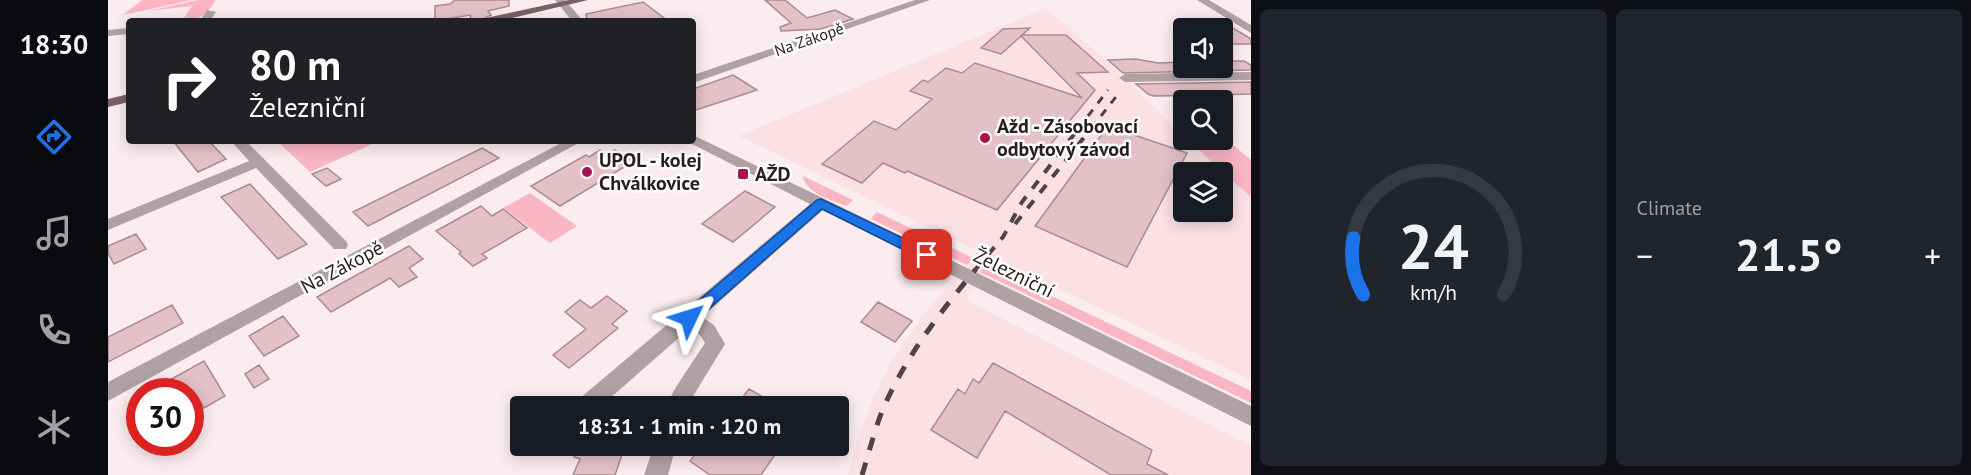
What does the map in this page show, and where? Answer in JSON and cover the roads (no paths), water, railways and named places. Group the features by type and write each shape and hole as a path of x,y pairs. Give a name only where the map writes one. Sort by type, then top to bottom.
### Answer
{"main road":[{"path":"498,18 562,2 583,0"},
{"path":"108,103 126,99"}],"street":[{"name":"Na Zákopě","path":"696,78 925,0"},
{"path":"1202,0 1251,30"},
{"path":"562,2 575,18"},
{"path":"108,33 126,31"},
{"path":"1125,78 1251,76"},
{"name":"Železniční","path":"696,140 1251,416"},
{"path":"241,144 340,245"},
{"name":"Na Zákopě","path":"108,392 569,144"},
{"path":"108,225 258,162"},
{"path":"599,396 821,203"},
{"path":"682,396 715,344 707,330 689,318"},
{"path":"656,475 662,456"}],"railway":[{"path":"1088,116 1108,90"},
{"path":"1101,116 1119,93"},
{"path":"975,270 1003,237 1022,202 1089,115"},
{"path":"1015,224 1102,115"},
{"path":"862,475 880,418 896,382 927,332 976,269"}],"place":[{"name":"Ažd - Zásobovací odbytový závod","path":"985,138"},
{"name":"UPOL - kolej Chválkovice","path":"587,172"},
{"name":"AŽD","path":"743,174"}]}
